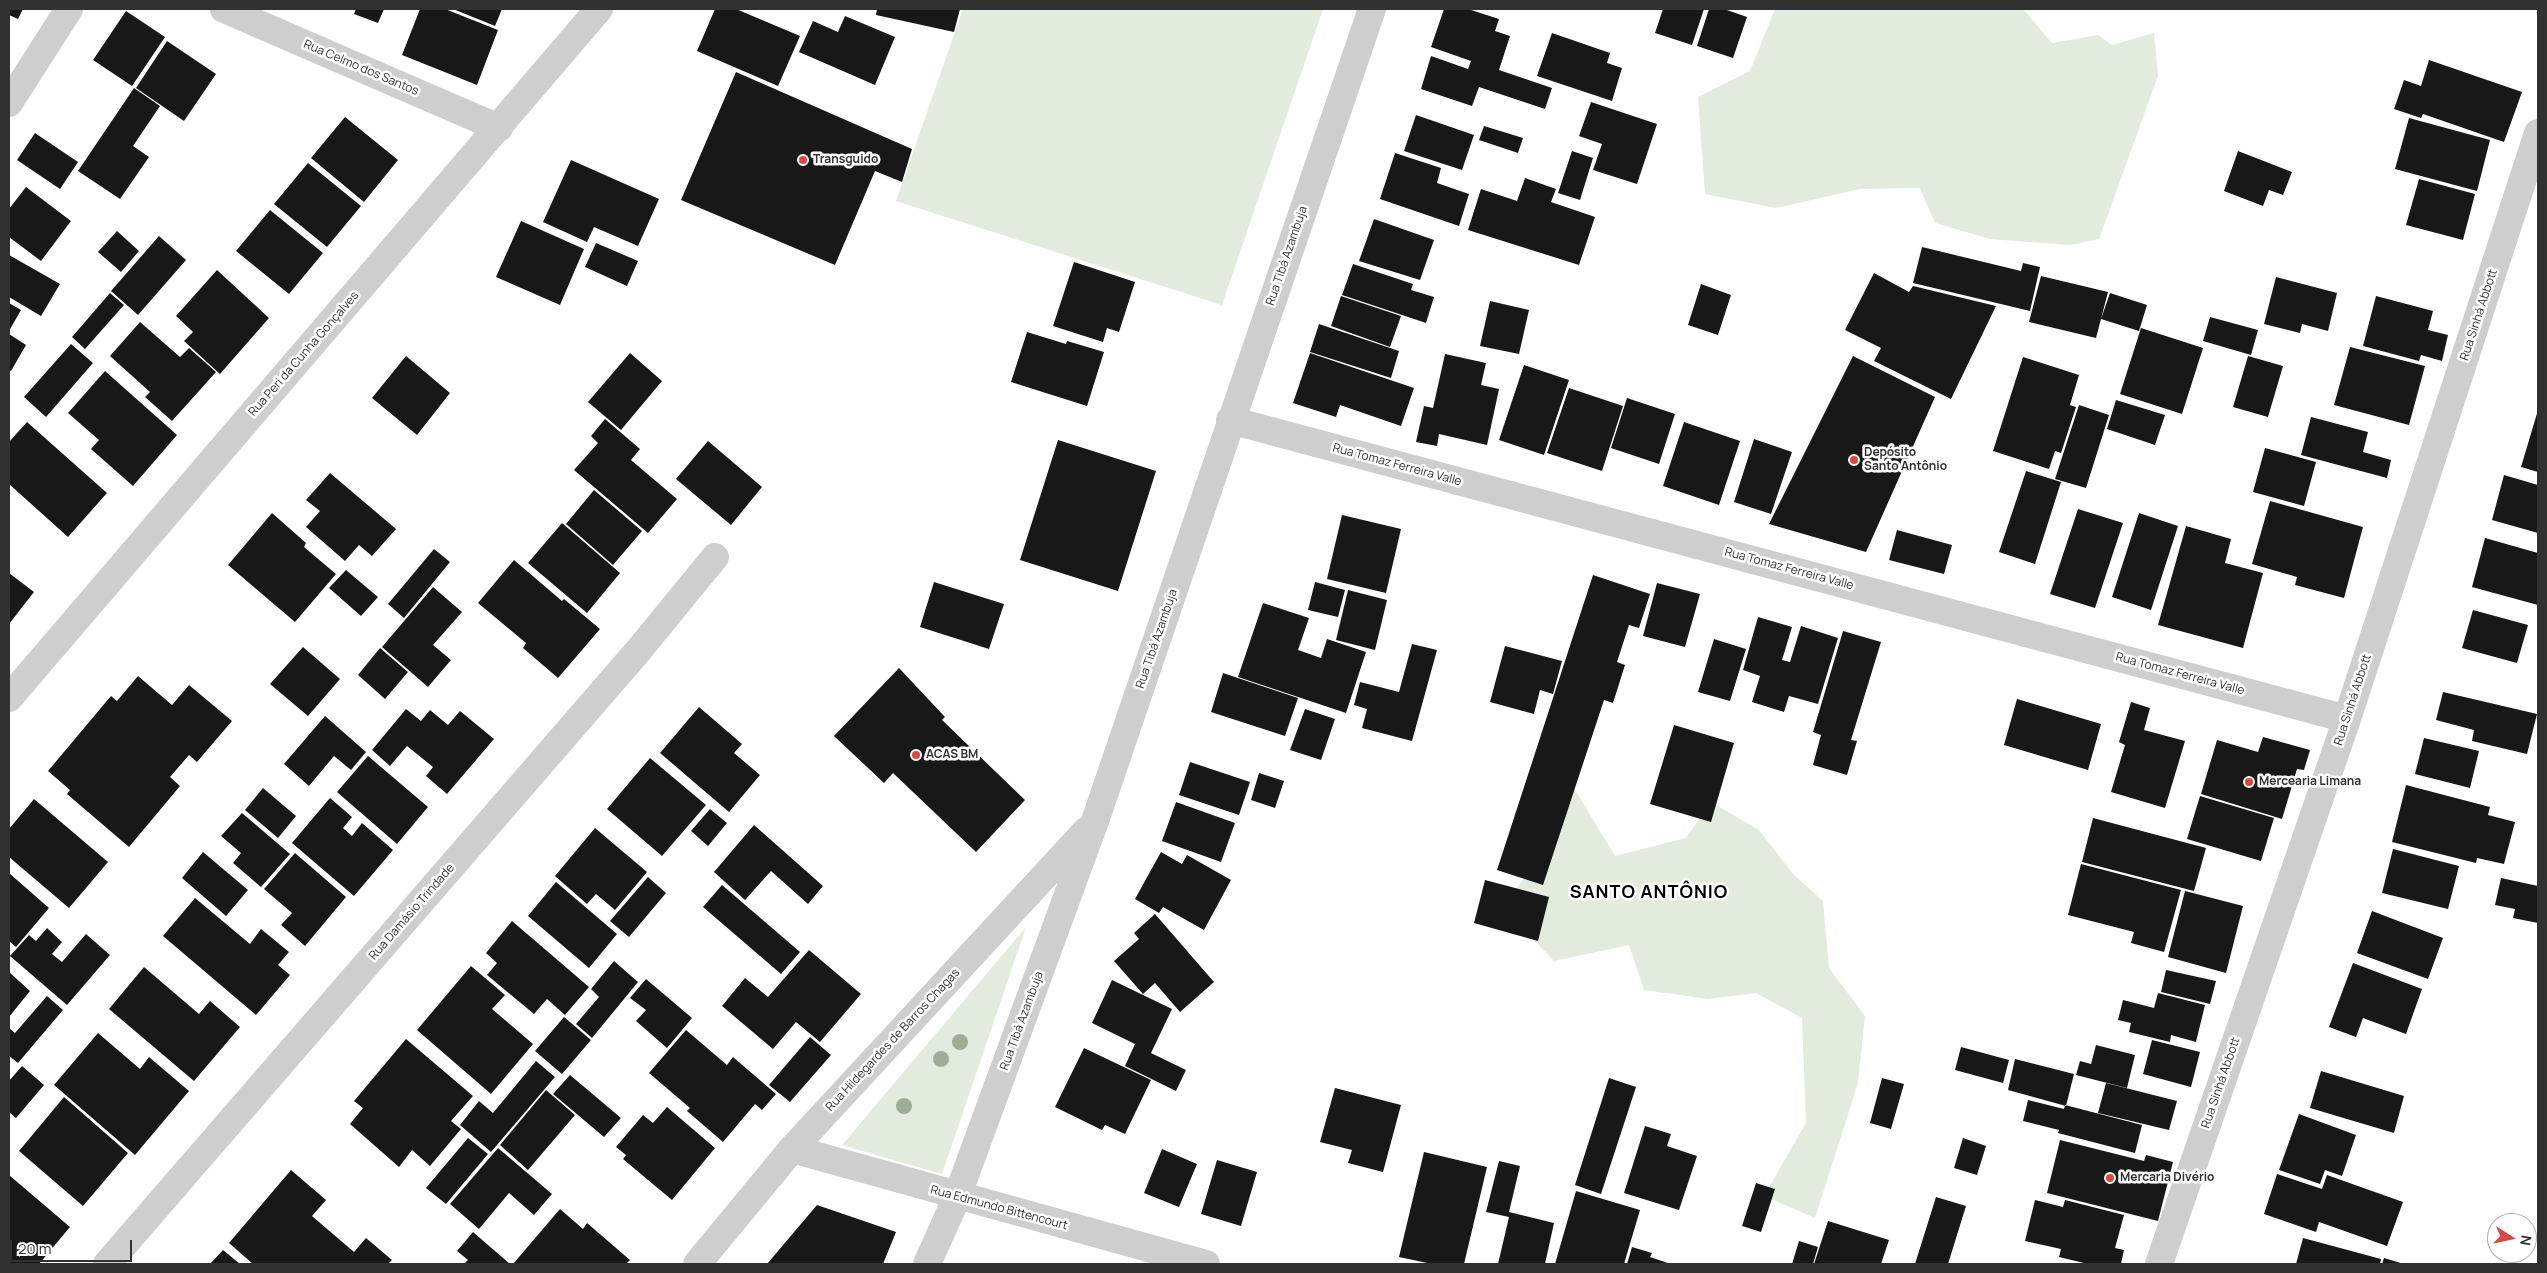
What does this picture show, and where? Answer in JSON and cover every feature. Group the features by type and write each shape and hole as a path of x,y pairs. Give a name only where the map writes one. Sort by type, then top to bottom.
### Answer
{"street":[{"path":"9,103 69,9"},
{"name":"Rua Celmo dos Santos","path":"224,9 498,128"},
{"name":"Rua Peri da Cunha Gonçalves","path":"9,698 600,9"},
{"name":"Rua Tibá Azambuja","path":"927,1264 957,1197 1096,820 1230,420 1372,9"},
{"name":"Rua Sinhá Abbott","path":"2159,1264 2347,718 2538,133"},
{"name":"Rua Tomaz Ferreira Valle","path":"1230,420 2347,718"},
{"name":"Rua Damásio Trindade","path":"107,1264 638,651 715,557"},
{"name":"Rua Hildegardes de Barros Chagas","path":"697,1264 792,1149 1096,820"},
{"name":"Rua Edmundo Bittencourt","path":"792,1149 957,1197 1206,1264"}],"shaded area":[{"path":"963,9 1323,9 1222,305 896,201"},
{"path":"1775,9 2023,9 2052,43 2098,35 2112,45 2154,33 2158,76 2099,239 2070,245 1990,239 1935,223 1920,188 1860,189 1776,208 1705,194 1698,97 1750,71"},
{"path":"1566,775 1615,856 1686,838 1711,802 1759,830 1793,874 1823,901 1829,968 1865,1016 1858,1083 1815,1218 1764,1196 1806,1123 1802,1018 1756,993 1708,999 1644,990 1629,945 1554,961 1503,908 1550,842"},
{"path":"1026,927 942,1174 842,1145"}],"building":[{"path":"9,9 23,9 18,19 9,15"},
{"path":"356,9 384,9 378,23 354,14"},
{"path":"420,9 445,9 498,30 477,85 402,55"},
{"path":"453,9 502,9 495,26"},
{"path":"715,9 736,9 800,36 778,86 697,51"},
{"path":"877,9 960,9 954,32 876,15"},
{"path":"1444,9 1468,9 1499,19 1495,31 1510,36 1499,70 1552,88 1545,109 1479,87 1472,106 1421,89 1431,56 1468,69 1471,61 1431,47"},
{"path":"1663,9 1704,9 1692,45 1655,33"},
{"path":"1709,9 1724,9 1747,17 1733,58 1697,46"},
{"path":"126,11 165,37 132,86 93,60"},
{"path":"845,16 895,37 875,85 799,52 813,21 838,32"},
{"path":"1552,33 1610,53 1607,63 1622,68 1612,101 1537,76"},
{"path":"167,41 216,74 184,121 136,88"},
{"path":"2429,60 2522,92 2504,142 2423,114 2421,118 2394,109 2404,80 2421,86"},
{"name":"Transguido","path":"736,72 912,149 902,182 875,171 835,265 681,200"},
{"path":"134,88 160,106 133,146 149,157 120,199 78,171"},
{"path":"1591,102 1657,124 1637,184 1593,170 1602,144 1579,136"},
{"path":"1416,115 1474,135 1462,170 1404,151"},
{"path":"345,117 398,160 364,202 311,158"},
{"path":"2409,118 2490,140 2477,191 2395,169"},
{"path":"1484,126 1523,138 1518,153 1479,140"},
{"path":"35,133 78,162 60,189 17,160"},
{"path":"1572,151 1593,158 1580,200 1558,193"},
{"path":"2238,151 2292,172 2283,195 2269,190 2263,206 2224,191"},
{"path":"1395,153 1441,168 1437,183 1469,194 1459,226 1380,199"},
{"path":"571,160 659,199 638,246 594,227 587,242 543,222"},
{"path":"308,163 361,206 327,247 274,204"},
{"path":"1525,178 1556,189 1551,202 1595,217 1579,265 1468,230 1481,189 1517,201"},
{"path":"2419,179 2475,194 2463,240 2406,225"},
{"path":"26,187 71,221 41,261 9,237 9,209"},
{"path":"270,210 323,253 289,294 236,251"},
{"path":"1374,219 1434,240 1420,280 1359,261"},
{"path":"521,221 584,249 560,305 496,277"},
{"path":"117,231 139,251 121,272 98,252"},
{"path":"159,236 186,260 138,315 111,291"},
{"path":"596,243 638,261 627,286 585,267"},
{"path":"1922,247 2021,271 2023,263 2040,267 2030,311 1913,283"},
{"path":"9,255 60,284 41,316 9,297"},
{"path":"1074,262 1135,282 1119,332 1107,328 1103,342 1053,326"},
{"path":"1353,264 1413,284 1411,290 1434,297 1426,323 1342,295"},
{"path":"217,270 269,318 220,374 184,341 193,332 176,316"},
{"path":"1874,273 1909,292 1913,286 1996,306 1951,399 1874,361 1881,348 1845,330"},
{"path":"2041,276 2108,292 2096,338 2029,322"},
{"path":"2276,277 2337,293 2328,331 2302,324 2300,333 2264,324"},
{"path":"1701,284 1731,295 1718,335 1688,325"},
{"path":"110,293 124,305 85,349 72,337"},
{"path":"2110,293 2147,305 2139,331 2101,319"},
{"path":"1341,296 1401,316 1390,347 1331,326"},
{"path":"2376,296 2433,311 2428,330 2448,335 2442,361 2421,355 2419,361 2363,346"},
{"path":"1490,301 1529,310 1519,354 1480,346"},
{"path":"9,303 21,310 9,331"},
{"path":"2210,317 2258,330 2251,355 2203,341"},
{"path":"140,322 180,357 189,348 216,372 172,421 145,397 150,392 110,356"},
{"path":"1319,324 1399,351 1391,378 1310,352"},
{"path":"2141,328 2203,348 2182,414 2120,394"},
{"path":"1027,332 1066,344 1067,341 1104,352 1087,406 1011,382"},
{"path":"9,334 26,345 11,371 9,370"},
{"path":"71,344 93,363 46,417 24,397"},
{"path":"2350,347 2425,366 2409,425 2334,405"},
{"path":"630,353 662,381 621,430 588,402"},
{"path":"1310,353 1414,388 1401,426 1340,405 1336,417 1293,403"},
{"path":"1445,354 1486,363 1481,385 1499,389 1487,445 1439,434 1437,446 1416,442 1424,406 1433,408"},
{"path":"406,356 450,393 417,435 372,398"},
{"name":"Depósito Santo Antônio","path":"1853,356 1935,397 1866,552 1769,524"},
{"path":"2248,356 2283,366 2268,417 2233,407"},
{"path":"2023,357 2079,375 2070,405 2076,407 2061,453 2055,451 2049,469 1993,451"},
{"path":"1524,365 1569,380 1544,455 1499,440"},
{"path":"105,371 177,435 133,486 91,449 99,440 68,413"},
{"path":"1569,388 1623,406 1602,471 1547,453"},
{"path":"1627,398 1675,414 1659,464 1611,448"},
{"path":"2116,400 2165,415 2155,445 2107,429"},
{"path":"2079,405 2109,415 2086,488 2055,479"},
{"path":"2538,410 2538,472 2521,467"},
{"path":"2311,417 2368,432 2363,452 2391,460 2387,478 2301,455"},
{"path":"605,419 640,449 631,460 677,499 648,533 574,470 598,443 591,436"},
{"path":"27,422 107,493 68,537 9,484 9,442"},
{"path":"1684,422 1740,441 1719,505 1663,486"},
{"path":"1754,439 1792,452 1771,514 1734,502"},
{"path":"1058,440 1156,471 1118,591 1020,560"},
{"path":"708,441 762,487 731,525 676,479"},
{"path":"2265,448 2316,462 2304,506 2253,492"},
{"path":"2026,471 2061,482 2035,564 1999,552"},
{"path":"330,473 396,529 372,556 359,545 345,561 306,527 320,511 306,500"},
{"path":"2504,475 2538,485 2538,533 2492,520"},
{"path":"594,490 642,531 613,565 566,524"},
{"path":"2270,501 2363,527 2344,598 2295,585 2297,577 2252,564"},
{"path":"2078,509 2123,523 2095,608 2050,594"},
{"path":"272,513 306,543 304,547 336,574 295,622 228,565"},
{"path":"2139,513 2178,526 2151,610 2112,597"},
{"path":"1342,515 1401,529 1386,593 1327,579"},
{"path":"562,523 620,573 587,613 528,563"},
{"path":"2186,526 2231,539 2225,563 2263,573 2243,648 2158,625"},
{"path":"1897,530 1952,545 1944,574 1889,560"},
{"path":"2485,538 2538,553 2538,605 2472,587"},
{"path":"434,549 450,562 404,618 388,604"},
{"path":"514,560 562,601 564,599 600,629 558,678 523,648 526,643 478,603"},
{"path":"346,570 378,597 361,616 329,588"},
{"path":"9,573 34,592 9,624"},
{"path":"1593,575 1650,594 1639,628 1629,625 1617,662 1625,665 1613,703 1604,700 1543,885 1497,870"},
{"path":"934,582 1004,604 989,649 920,627"},
{"path":"1315,582 1345,590 1338,617 1308,610"},
{"path":"1657,583 1700,594 1685,647 1643,636"},
{"path":"433,587 462,612 433,645 451,660 428,687 382,647"},
{"path":"1348,590 1387,600 1375,650 1336,640"},
{"path":"1263,603 1309,618 1298,650 1321,658 1327,639 1366,652 1346,713 1238,677"},
{"path":"2473,610 2528,625 2517,663 2462,648"},
{"path":"1758,617 1792,627 1782,660 1790,662 1801,626 1838,638 1818,704 1789,696 1784,712 1752,702 1760,676 1743,670"},
{"path":"1843,631 1881,642 1851,740 1857,741 1847,775 1813,765 1821,735 1813,732"},
{"path":"1714,639 1746,649 1730,701 1698,692"},
{"path":"1412,644 1437,650 1412,741 1362,728 1367,709 1354,705 1360,682 1399,692"},
{"path":"1505,646 1562,661 1553,694 1540,690 1534,714 1490,702"},
{"path":"303,647 340,679 308,716 270,684"},
{"path":"380,648 408,672 385,699 358,675"},
{"name":"ACAS BM","path":"899,668 945,717 942,720 1025,800 976,852 893,773 884,783 834,736"},
{"path":"1223,673 1298,698 1285,736 1211,712"},
{"path":"138,676 172,705 189,685 232,721 197,762 189,755 170,777 180,786 129,847 67,794 70,790 48,771 111,696 117,701"},
{"path":"2443,692 2537,714 2527,754 2472,741 2474,730 2436,720"},
{"path":"2017,699 2101,724 2088,770 2004,745"},
{"path":"2131,702 2150,708 2144,730 2185,741 2165,808 2111,792 2125,745 2119,742"},
{"path":"699,707 742,744 734,753 760,775 729,812 660,753"},
{"path":"406,709 421,721 430,710 448,725 460,711 494,739 447,794 426,776 433,767 407,746 390,766 372,750"},
{"path":"1305,709 1335,719 1321,760 1290,750"},
{"path":"325,716 366,752 351,770 334,756 309,786 284,764"},
{"path":"1674,725 1734,743 1711,822 1650,804"},
{"name":"Mercearia Limana","path":"2263,737 2310,750 2304,770 2297,769 2282,819 2201,794 2217,740 2258,752"},
{"path":"2424,738 2479,751 2470,788 2415,774"},
{"path":"368,756 428,807 397,844 337,792"},
{"path":"650,758 706,805 662,856 607,809"},
{"path":"1190,762 1250,782 1239,815 1179,795"},
{"path":"1259,773 1284,781 1275,808 1251,800"},
{"path":"2406,785 2490,807 2488,815 2515,822 2504,864 2477,858 2476,863 2392,842"},
{"path":"263,788 296,816 278,838 245,810"},
{"path":"2200,796 2274,818 2261,861 2187,839"},
{"path":"330,798 352,817 343,828 352,836 362,823 393,850 354,896 292,843"},
{"path":"34,799 108,862 69,908 9,857 9,829"},
{"path":"1176,802 1235,823 1221,862 1162,841"},
{"path":"710,809 727,823 708,846 691,831"},
{"path":"242,813 290,854 261,887 233,863 241,853 221,836"},
{"path":"2093,818 2206,848 2194,891 2082,862"},
{"path":"754,825 823,886 808,904 771,871 745,900 714,872"},
{"path":"595,828 647,872 615,910 596,894 587,904 555,876"},
{"path":"2393,849 2459,866 2448,909 2382,893"},
{"path":"203,852 248,890 226,916 182,878"},
{"path":"1161,852 1182,864 1187,855 1231,880 1204,930 1163,907 1159,913 1135,899"},
{"path":"295,853 346,897 305,946 281,925 292,913 264,889"},
{"path":"2081,864 2181,890 2164,952 2131,943 2134,932 2068,915"},
{"path":"9,873 49,908 16,947 9,941"},
{"path":"648,877 666,893 629,937 610,921"},
{"path":"2501,878 2538,886 2538,923 2513,918 2515,909 2495,905"},
{"path":"1485,880 1549,897 1538,941 1474,923"},
{"path":"556,882 617,934 589,968 528,916"},
{"path":"722,885 800,952 781,974 703,907"},
{"path":"2185,891 2243,906 2226,973 2168,957"},
{"path":"195,898 250,944 261,929 289,952 278,965 290,975 256,1015 163,936"},
{"path":"2372,911 2443,938 2428,979 2357,953"},
{"path":"1155,914 1214,982 1180,1012 1155,983 1143,994 1114,961 1139,939 1134,933"},
{"path":"512,921 589,987 565,1015 547,999 534,1014 487,975 497,963 486,953"},
{"path":"47,928 62,942 52,954 62,962 86,934 110,955 67,1005 10,956 29,935 36,941"},
{"path":"809,950 861,994 820,1042 796,1022 773,1049 722,1006 745,978 768,997"},
{"path":"614,961 638,982 592,1038 576,1024 599,997 591,989"},
{"path":"2353,963 2422,989 2406,1034 2363,1018 2356,1037 2329,1027"},
{"path":"471,966 505,995 492,1009 533,1044 491,1094 417,1030"},
{"path":"144,967 199,1014 210,1001 240,1027 194,1081 109,1009"},
{"path":"2166,970 2216,981 2210,1004 2161,992"},
{"path":"9,972 30,991 9,1017"},
{"path":"646,979 692,1018 667,1048 636,1021 646,1010 630,998"},
{"path":"1112,980 1172,1009 1151,1053 1186,1070 1176,1091 1125,1066 1135,1044 1092,1023"},
{"path":"2158,993 2205,1005 2196,1042 2171,1035 2170,1042 2129,1032 2131,1023 2118,1020 2123,1000 2154,1008"},
{"path":"47,996 63,1010 18,1063 9,1056 9,1028 15,1033"},
{"path":"564,1017 591,1040 562,1074 535,1051"},
{"path":"686,1030 727,1065 733,1057 776,1094 762,1110 755,1104 723,1142 687,1111 690,1108 649,1073"},
{"path":"98,1033 140,1069 149,1057 189,1091 135,1155 54,1085"},
{"path":"810,1037 831,1055 790,1102 769,1085"},
{"path":"406,1039 473,1096 451,1121 461,1129 430,1166 412,1150 399,1167 350,1124 363,1108 354,1101"},
{"path":"2152,1040 2200,1052 2191,1087 2143,1074"},
{"path":"2096,1045 2135,1055 2127,1088 2076,1075 2080,1061 2091,1064"},
{"path":"1961,1047 2009,1060 2003,1083 1955,1070"},
{"path":"1084,1048 1151,1080 1125,1134 1105,1125 1102,1130 1055,1107"},
{"path":"2015,1059 2074,1074 2066,1106 2008,1090"},
{"path":"536,1061 555,1077 491,1152 460,1125 479,1101 493,1113"},
{"path":"22,1066 44,1085 16,1118 9,1112 9,1081"},
{"path":"2321,1071 2404,1096 2394,1133 2310,1108"},
{"path":"570,1075 621,1118 604,1137 553,1094"},
{"path":"1609,1078 1636,1087 1601,1194 1575,1185"},
{"path":"1882,1078 1904,1084 1891,1129 1870,1123"},
{"path":"2106,1083 2177,1101 2169,1130 2098,1113"},
{"path":"1335,1088 1401,1105 1383,1172 1348,1163 1352,1150 1320,1142"},
{"path":"546,1090 575,1115 528,1170 500,1145"},
{"path":"64,1097 128,1153 83,1206 19,1151"},
{"path":"2028,1100 2064,1109 2065,1105 2142,1125 2135,1153 2058,1133 2059,1130 2023,1121"},
{"path":"667,1107 715,1148 672,1200 623,1159 626,1155 616,1147 643,1115 653,1123"},
{"path":"2299,1114 2356,1135 2342,1176 2325,1170 2320,1184 2279,1170"},
{"path":"1645,1126 1671,1134 1667,1146 1697,1156 1679,1210 1624,1193"},
{"path":"468,1138 488,1154 446,1204 426,1188"},
{"path":"1963,1138 1986,1146 1977,1175 1954,1168"},
{"name":"Mercaria Divério","path":"2060,1140 2144,1161 2146,1155 2173,1162 2158,1221 2047,1193"},
{"path":"498,1148 552,1194 534,1215 509,1193 479,1229 450,1204"},
{"path":"1162,1149 1197,1164 1179,1207 1144,1193"},
{"path":"1424,1152 1487,1167 1464,1264 1432,1264 1399,1257"},
{"path":"1217,1160 1257,1172 1241,1226 1201,1214"},
{"path":"1499,1161 1520,1166 1509,1212 1554,1223 1545,1264 1498,1264 1509,1217 1486,1212"},
{"path":"291,1170 326,1200 312,1216 354,1252 366,1238 392,1260 388,1264 253,1264 229,1243"},
{"path":"2277,1174 2322,1189 2327,1175 2403,1202 2387,1246 2319,1222 2316,1232 2264,1214"},
{"path":"9,1175 70,1227 39,1264 9,1264"},
{"path":"1756,1183 1775,1189 1761,1232 1742,1226"},
{"path":"1576,1191 1640,1210 1624,1264 1555,1264"},
{"path":"1936,1197 1966,1206 1948,1264 1915,1264"},
{"path":"2035,1200 2063,1207 2065,1200 2124,1215 2115,1248 2124,1250 2121,1264 2088,1264 2059,1257 2061,1249 2025,1241"},
{"path":"817,1205 896,1232 883,1264 767,1264"},
{"path":"560,1209 583,1229 587,1223 630,1260 626,1264 513,1264"},
{"path":"1828,1221 1889,1240 1881,1264 1814,1264"},
{"path":"473,1232 510,1264 464,1264 468,1260 457,1251"},
{"path":"2303,1238 2381,1259 2380,1264 2296,1264"},
{"path":"1799,1241 1818,1247 1813,1264 1792,1264"},
{"path":"1632,1247 1652,1253 1650,1257 1671,1264 1627,1264"},
{"path":"223,1250 240,1264 210,1264"},
{"path":"2384,1258 2404,1264 2382,1264"}],"place":[{"name":"Transguido","path":"803,160"},
{"name":"Depósito Santo Antônio","path":"1854,460"},
{"name":"ACAS BM","path":"916,755"},
{"name":"Mercearia Limana","path":"2249,782"},
{"name":"Mercaria Divério","path":"2110,1178"}],"district":[{"name":"SANTO ANTÔNIO","path":"1649,893"}]}
